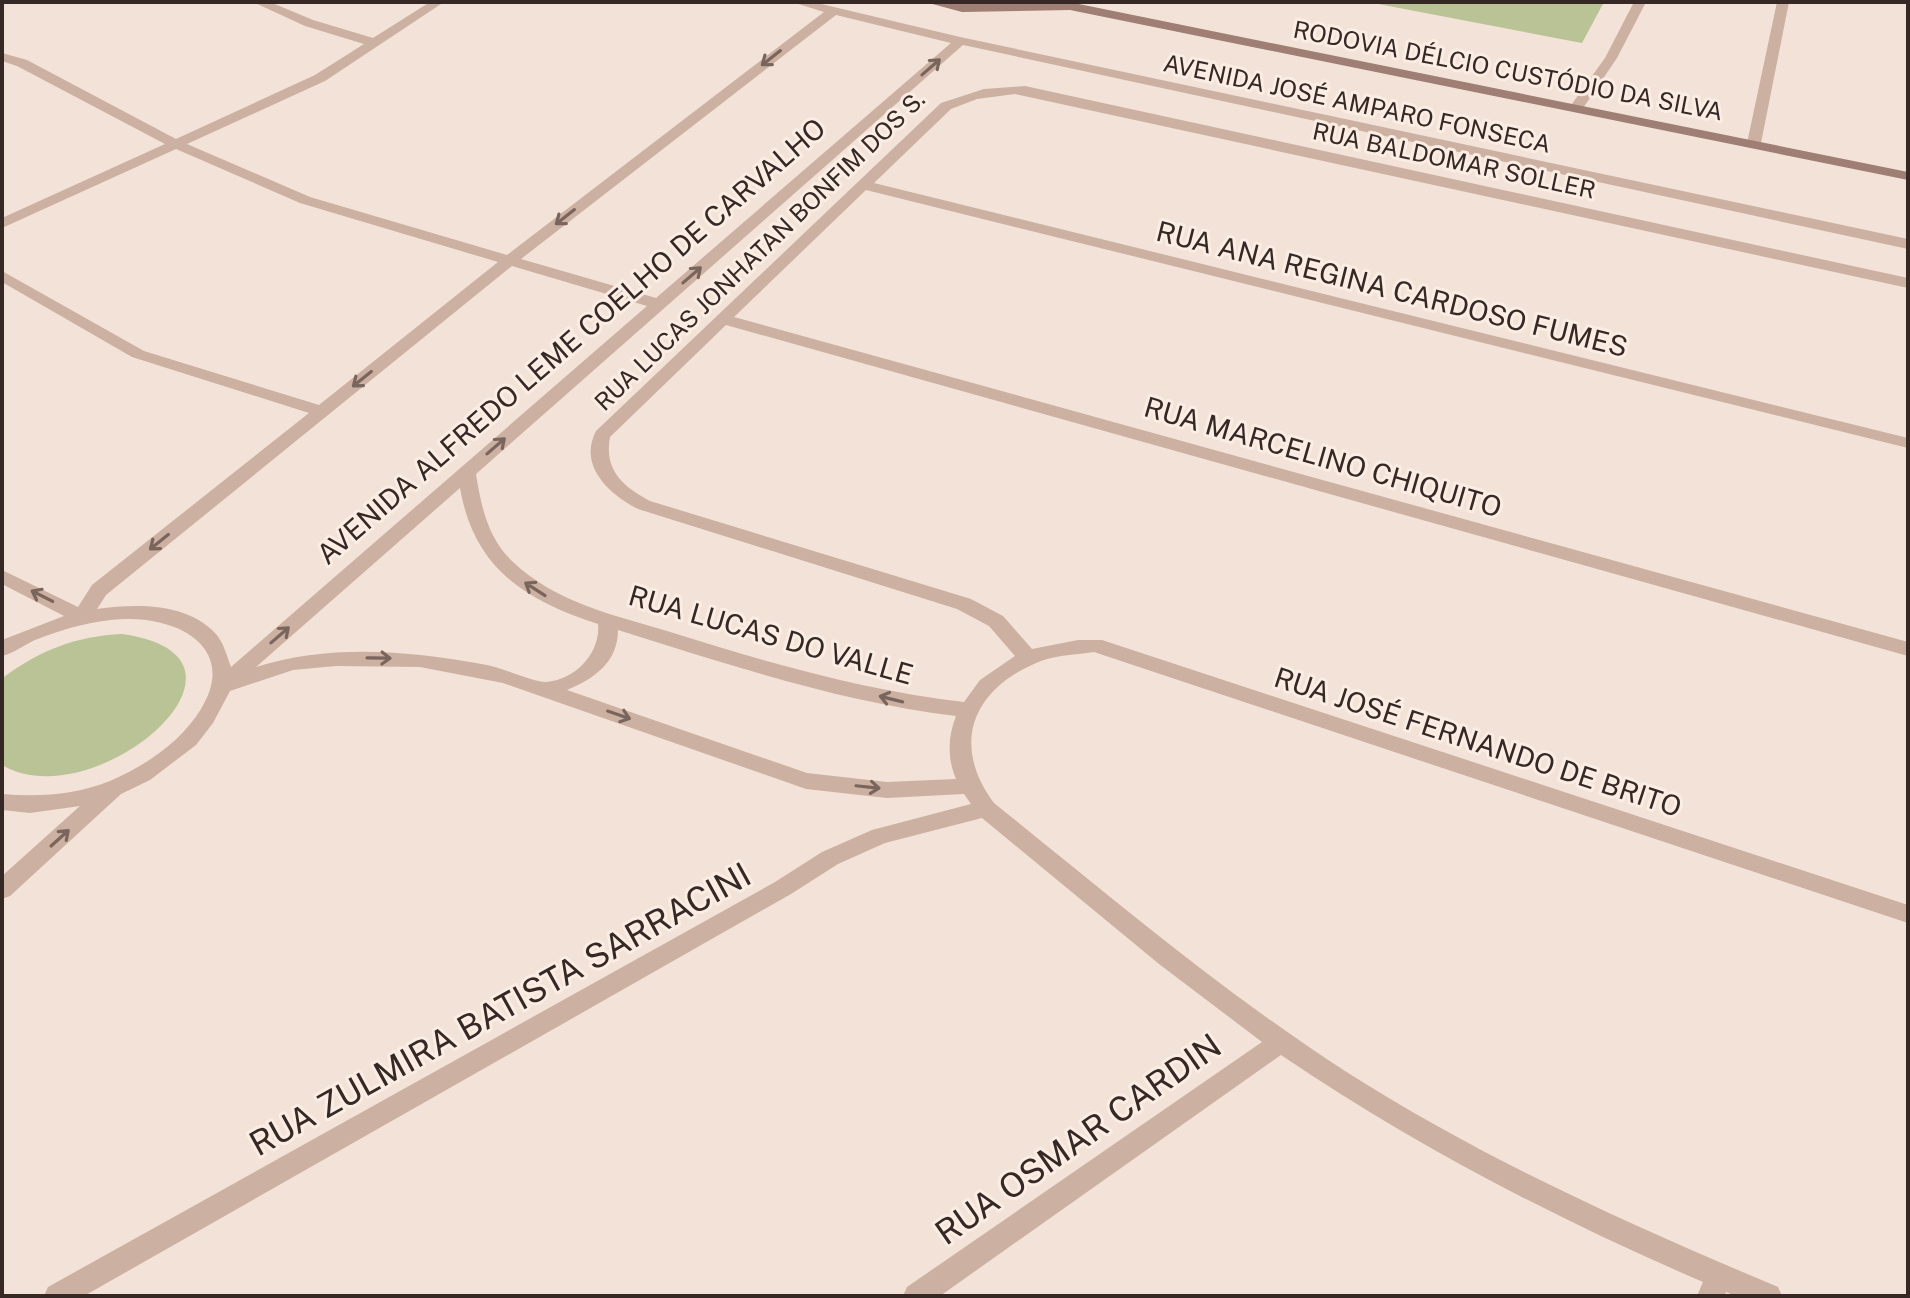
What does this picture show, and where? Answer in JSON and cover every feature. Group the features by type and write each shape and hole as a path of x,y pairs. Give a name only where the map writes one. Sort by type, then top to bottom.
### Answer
{"main road":[{"path":"931,2 962,8 983,5 1076,7"},
{"name":"RODOVIA DÉLCIO CUSTÓDIO DA SILVA","path":"1051,2 1908,176"}],"street":[{"path":"259,2 309,23 375,43"},
{"path":"2,224 320,78 438,2"},
{"name":"AVENIDA JOSÉ AMPARO FONSECA","path":"798,2 960,41 1908,244"},
{"path":"1576,108 1611,58 1640,2"},
{"path":"1754,143 1783,2"},
{"path":"82,617 99,590 510,260 833,11"},
{"name":"AVENIDA ALFREDO LEME COELHO DE CARVALHO","path":"221,687 960,41"},
{"path":"2,57 22,63 174,145 249,179 305,200 659,304"},
{"name":"RUA BALDOMAR SOLLER","path":"989,92 1025,90 1908,283"},
{"name":"RUA LUCAS JONHATAN BONFIM DOS S.","path":"989,92 946,106 602,435 599,461 603,473 619,491 644,505 964,604 996,621 1028,658"},
{"name":"RUA ANA REGINA CARDOSO FUMES","path":"863,185 1908,443"},
{"path":"2,276 138,354 322,411"},
{"name":"RUA MARCELINO CHIQUITO","path":"723,319 1908,649"},
{"name":"RUA LUCAS DO VALLE","path":"467,472 477,524 503,564 547,597 737,661 914,705 968,710"},
{"path":"2,576 82,617"},
{"path":"2,649 36,631 82,617 129,611 158,614 182,621 202,633 214,648 221,666 221,687 213,708 187,741 150,770 85,797 51,803 2,802"},
{"name":"RUA LUCAS DO VALLE","path":"546,689 580,677 594,666 609,642 607,619"},
{"name":"RUA JOSÉ FERNANDO DE BRITO","path":"970,786 960,760 960,735 968,710 983,690 1003,672 1028,658 1095,645 1908,914"},
{"path":"221,687 292,663 379,658 465,666 546,689 806,781 887,790 970,786 986,809 1183,971 1281,1042 1390,1112 1512,1180 1645,1245 1715,1286 1768,1296"},
{"path":"2,890 119,785"},
{"name":"RUA ZULMIRA BATISTA SARRACINI","path":"58,1296 783,888 830,858 880,836 986,809"},
{"name":"RUA OSMAR CARDIN","path":"917,1296 1281,1042"}],"green space":[{"path":"1368,2 1604,2 1582,43"},
{"path":"122,634 168,648 185,672 180,700 158,729 123,754 82,771 40,776 2,765 4,677 31,659 60,646"}]}
